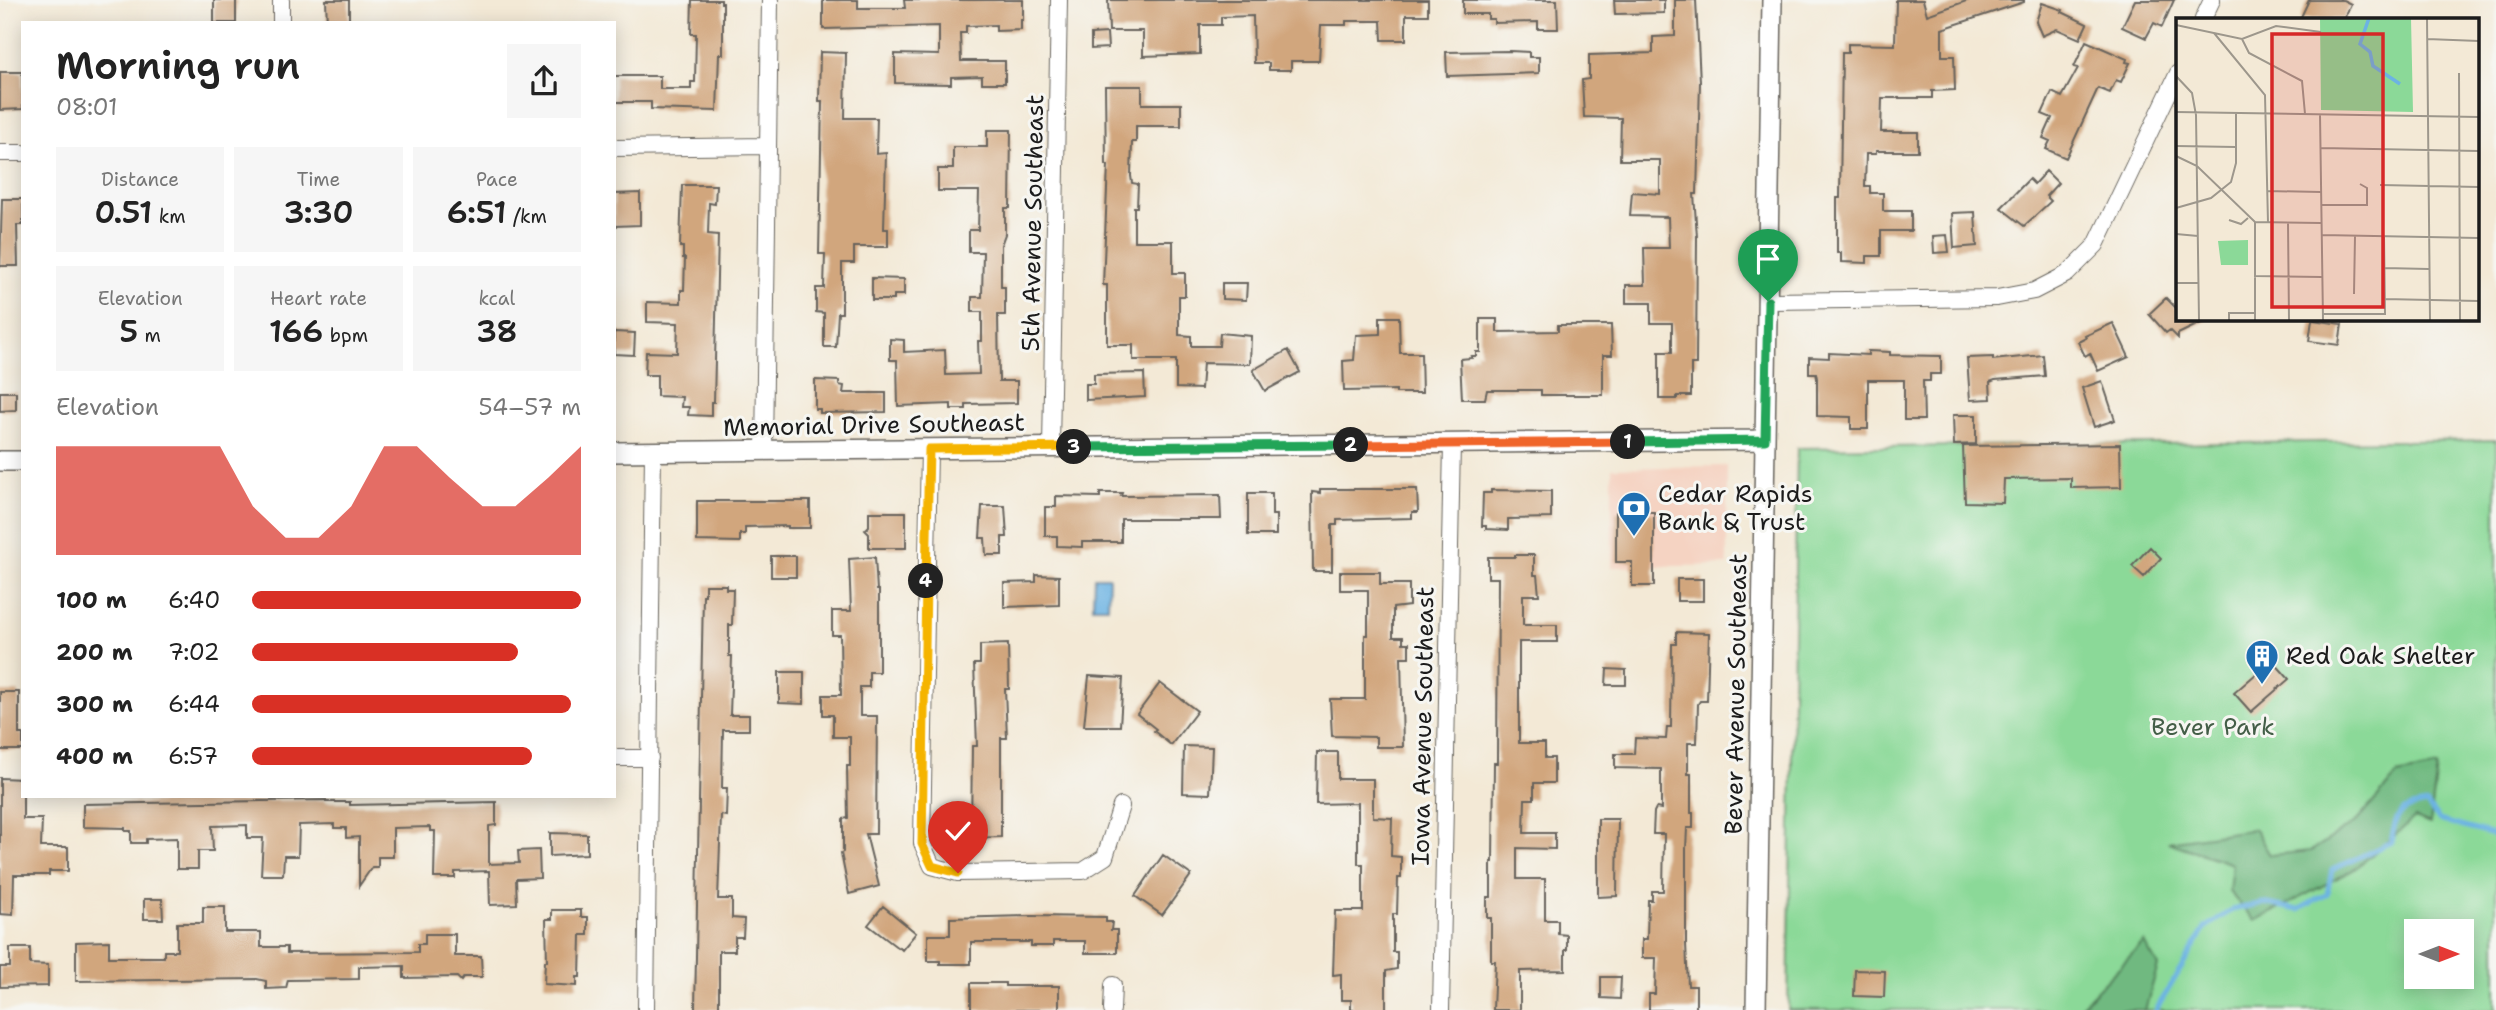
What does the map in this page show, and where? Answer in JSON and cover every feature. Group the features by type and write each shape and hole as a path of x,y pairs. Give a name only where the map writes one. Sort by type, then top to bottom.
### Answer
{"street":[{"path":"281,0 281,21"},
{"path":"764,451 770,0"},
{"name":"5th Avenue Southeast","path":"1051,447 1059,0"},
{"name":"Bever Avenue Southeast","path":"1756,1010 1772,0"},
{"path":"2204,18 2213,0"},
{"path":"1768,301 1997,298 2035,291 2067,274 2096,245 2176,78"},
{"path":"616,148 768,146"},
{"path":"0,153 21,153"},
{"name":"Memorial Drive Southeast","path":"616,452 1765,440"},
{"name":"Iowa Avenue Southeast","path":"1441,1010 1452,443"},
{"path":"929,449 922,844 932,866 958,873 1083,871 1105,857 1121,806"},
{"path":"646,1010 653,452"},
{"path":"0,461 21,461"},
{"path":"616,758 650,758"},
{"path":"1112,1010 1113,985"}],"shaded area":[{"path":"1727,466 1727,565 1612,567 1612,468"}],"green space":[{"name":"Bever Park","path":"2496,440 2496,1010 1788,1010 1797,448"},
{"path":"2437,767 2430,824 2415,818 2355,869 2255,921 2229,892 2232,864 2168,842 2255,829 2270,855 2311,851 2357,821 2397,775"},
{"path":"2144,942 2158,966 2145,1010 2077,1010"}],"water":[{"path":"1094,577 1109,577 1108,607 1093,607"}],"building":[{"path":"214,0 236,0 236,21 214,21"},
{"path":"326,0 349,0 349,21 327,21"},
{"path":"692,0 721,0 723,54 719,54 717,111 651,109 651,102 616,102 616,76 660,76 660,89 691,89 691,82 695,82 696,34 691,34"},
{"path":"823,0 858,0 858,8 905,8 904,0 1023,0 1023,20 1021,30 996,31 996,25 966,26 966,33 960,33 961,61 1005,61 1005,83 982,83 982,76 951,77 951,84 895,83 895,54 939,55 939,26 823,29"},
{"path":"1108,0 1428,0 1428,15 1406,15 1406,40 1382,40 1381,21 1346,21 1346,25 1321,25 1319,61 1291,61 1291,70 1269,70 1269,63 1254,63 1253,16 1221,17 1221,25 1200,25 1200,54 1143,56 1143,31 1109,31"},
{"path":"1463,0 1557,0 1558,29 1538,29 1538,22 1494,23 1494,19 1488,19 1488,14 1463,14"},
{"path":"1614,0 1664,0 1664,13 1615,14"},
{"path":"1675,0 1696,0 1700,82 1697,194 1694,194 1697,237 1696,364 1691,364 1691,396 1659,399 1659,352 1672,352 1672,323 1651,323 1651,303 1626,303 1626,285 1645,285 1644,248 1669,248 1668,217 1630,216 1632,192 1660,194 1660,160 1620,160 1621,118 1584,117 1582,80 1589,79 1589,55 1653,53 1653,37 1675,36"},
{"path":"1896,0 1923,0 1927,15 1969,0 2024,2 1942,29 1942,56 1954,56 1955,90 1932,91 1932,98 1882,98 1881,132 1918,132 1918,151 1876,151 1876,154 1866,154 1865,186 1870,186 1870,193 1883,193 1883,211 1911,211 1911,231 1881,231 1881,256 1867,256 1867,263 1841,262 1841,253 1837,253 1837,198 1840,198 1842,53 1848,53 1848,44 1895,45"},
{"path":"2135,0 2174,0 2162,27 2154,23 2146,38 2122,27"},
{"path":"2309,0 2343,0 2351,4 2344,18 2300,18"},
{"path":"2042,3 2063,10 2062,12 2087,24 2080,39 2057,29 2042,36 2036,22"},
{"path":"1107,33 1108,48 1091,49 1091,34"},
{"path":"2086,41 2127,59 2126,62 2130,63 2121,82 2116,80 2110,93 2098,88 2066,158 2046,149 2050,141 2043,138 2052,118 2042,114 2052,92 2062,97 2078,68 2074,67"},
{"path":"820,52 846,53 845,118 877,118 876,154 886,153 884,229 888,229 888,247 854,247 854,263 842,263 842,313 838,313 836,347 824,347 824,313 816,312 816,288 824,288 825,254 819,254 822,101 819,101"},
{"path":"1446,52 1529,52 1529,57 1539,57 1539,73 1447,76"},
{"path":"0,72 21,72 21,109 0,110"},
{"path":"1105,86 1142,86 1142,104 1181,104 1181,126 1136,126 1136,142 1132,142 1131,176 1132,183 1138,184 1137,207 1134,207 1134,241 1173,241 1173,273 1185,273 1185,296 1179,296 1179,335 1191,336 1191,346 1219,346 1220,333 1251,336 1250,364 1203,363 1201,389 1176,388 1176,360 1133,360 1133,345 1107,345 1107,285 1103,285 1108,165"},
{"path":"987,130 1011,130 1010,208 1005,208 1005,234 1001,245 1001,287 1005,287 1005,315 998,315 999,381 1017,381 1017,403 966,404 966,409 951,409 951,404 898,406 897,360 890,360 890,339 904,340 904,352 945,350 946,375 979,374 978,341 982,341 982,312 972,312 972,297 982,297 983,252 969,252 969,230 978,230 979,191 938,191 938,169 953,169 953,147 987,147"},
{"path":"2046,171 2058,183 2046,196 2051,201 2024,226 2001,208 2029,179 2034,184"},
{"path":"682,185 716,185 715,204 709,203 708,234 718,235 714,402 711,402 711,416 688,415 689,407 681,407 682,397 657,396 657,375 645,375 646,352 677,353 678,323 647,322 647,302 681,303 685,258 683,247 680,247"},
{"path":"640,193 640,225 616,226 616,194"},
{"path":"2,199 21,199 21,225 17,225 18,266 0,266"},
{"path":"1975,212 1977,246 1954,248 1952,213"},
{"path":"1947,235 1949,252 1934,253 1933,236"},
{"path":"872,278 904,279 904,295 894,295 894,300 872,300"},
{"path":"1222,283 1247,283 1246,300 1222,299"},
{"path":"2166,298 2176,308 2176,320 2207,320 2178,334 2178,338 2170,330 2166,333 2149,314"},
{"path":"1380,317 1399,317 1400,353 1421,353 1422,393 1396,393 1396,390 1344,391 1343,361 1354,360 1356,335 1380,334"},
{"path":"1480,319 1497,319 1497,332 1558,331 1558,325 1611,325 1612,355 1603,355 1603,395 1541,395 1541,390 1487,390 1485,399 1462,399 1460,359 1472,358 1471,356 1476,356 1476,352 1480,352"},
{"path":"2312,320 2342,324 2339,345 2309,341"},
{"path":"2113,323 2129,357 2098,371 2090,353 2085,356 2078,342"},
{"path":"616,332 635,333 634,355 616,354"},
{"path":"1288,350 1300,372 1265,391 1253,370"},
{"path":"1868,351 1890,352 1890,355 1941,356 1941,374 1930,374 1930,381 1923,381 1924,420 1904,420 1904,380 1868,380 1868,429 1851,429 1851,417 1817,416 1817,378 1816,373 1809,373 1809,357 1829,358 1829,353 1868,355"},
{"path":"2043,355 2045,376 1995,380 1990,382 1991,399 1970,400 1967,358 1993,357 1993,360"},
{"path":"1144,373 1145,397 1086,400 1086,384 1094,384 1094,374"},
{"path":"815,380 839,381 839,385 844,386 843,393 886,393 886,412 820,413 820,409 815,409"},
{"path":"2102,381 2115,420 2094,427 2082,388"},
{"path":"0,392 16,392 16,410 0,411"},
{"path":"1953,415 1976,415 1976,444 1954,445"},
{"path":"2120,444 2121,487 2071,488 2071,478 2004,479 2003,503 1965,502 1963,446"},
{"path":"1320,489 1417,489 1418,512 1412,512 1412,518 1337,520 1337,525 1332,525 1332,571 1313,571 1312,492 1320,493"},
{"path":"1491,490 1551,491 1551,518 1508,519 1508,530 1486,529 1486,526 1482,526 1483,493 1491,493"},
{"path":"1100,493 1122,493 1121,496 1220,495 1221,519 1121,519 1121,542 1082,542 1082,547 1057,546 1057,536 1045,536 1045,507 1056,507 1056,496 1100,497"},
{"path":"1248,493 1272,493 1276,535 1248,535"},
{"path":"697,501 810,501 810,528 745,527 745,534 740,534 740,542 697,541"},
{"path":"982,506 1005,506 1007,537 1002,537 1002,555 986,555 985,538 980,538"},
{"path":"869,512 906,512 906,548 869,548 869,534 865,530 869,526"},
{"path":"1616,512 1654,512 1654,586 1632,586 1632,562 1616,562"},
{"path":"2150,547 2161,558 2144,577 2132,566"},
{"path":"1534,555 1534,575 1537,575 1539,595 1523,595 1523,625 1557,625 1557,642 1519,642 1519,743 1545,743 1545,758 1554,758 1554,783 1534,783 1534,799 1525,799 1524,833 1555,833 1555,849 1517,848 1517,879 1545,879 1545,920 1558,920 1558,934 1567,935 1567,950 1565,970 1520,971 1520,1010 1493,1010 1495,961 1491,961 1491,918 1487,918 1487,897 1491,897 1494,763 1497,763 1498,578 1488,578 1488,557"},
{"path":"771,556 796,556 796,577 771,577"},
{"path":"875,557 879,590 879,672 869,672 869,687 860,687 860,716 877,716 876,834 866,834 879,886 849,894 841,853 843,819 848,818 847,766 850,766 850,737 833,737 833,715 823,715 823,695 841,695 840,635 832,635 832,611 851,611 849,559"},
{"path":"1340,572 1380,572 1380,584 1409,584 1409,606 1393,608 1393,637 1403,637 1403,643 1409,643 1409,657 1401,657 1403,747 1376,747 1376,737 1332,736 1330,699 1365,699 1368,590 1340,590"},
{"path":"1036,575 1059,576 1059,605 1004,607 1004,583 1036,582"},
{"path":"1677,579 1703,579 1703,601 1677,601"},
{"path":"705,585 726,585 726,589 733,589 732,625 729,625 729,656 732,656 730,715 749,715 749,730 723,730 722,788 727,788 726,816 721,815 718,899 732,899 732,918 744,919 743,937 735,937 735,951 719,951 719,1010 695,1009"},
{"path":"1676,632 1709,633 1707,701 1700,701 1698,704 1697,743 1688,743 1693,828 1687,828 1686,944 1688,986 1696,986 1696,1010 1649,1010 1649,994 1655,994 1656,958 1642,958 1642,939 1647,939 1648,900 1652,900 1652,891 1663,891 1664,834 1653,834 1654,812 1656,808 1661,809 1661,769 1615,768 1615,754 1634,754 1635,738 1666,739 1667,727 1671,727 1672,644 1676,644"},
{"path":"1008,644 1009,689 1005,689 1007,738 1001,738 1001,837 971,838 972,746 977,746 974,664 980,664 980,645"},
{"name":"Red Oak Shelter","path":"2272,660 2289,679 2251,712 2234,693"},
{"path":"1607,669 1626,670 1626,685 1606,685"},
{"path":"779,672 804,672 804,704 779,703"},
{"path":"1089,676 1123,678 1120,726 1084,726"},
{"path":"1160,683 1197,711 1171,745 1137,714"},
{"path":"0,692 19,692 21,750 0,750"},
{"path":"1184,746 1212,747 1210,794 1183,793"},
{"path":"1317,752 1338,752 1338,779 1373,779 1373,817 1392,818 1391,856 1401,857 1401,878 1398,878 1397,914 1393,914 1393,952 1397,952 1397,969 1386,971 1386,1010 1351,1010 1351,1000 1341,1000 1341,974 1333,975 1335,911 1363,911 1363,864 1358,864 1358,803 1316,804"},
{"path":"0,778 21,779 23,819 42,819 41,847 68,847 68,871 49,871 49,875 14,875 13,915 0,914"},
{"path":"326,800 350,802 350,805 496,802 496,825 489,826 489,864 519,863 518,851 539,850 540,878 516,879 517,904 490,905 489,871 455,872 455,878 434,878 435,831 430,831 430,827 393,828 393,857 378,857 378,867 372,867 359,886 359,837 346,838 346,828 334,828 334,824 299,825 298,856 284,856 283,875 261,875 263,838 247,838 247,825 212,826 213,851 198,851 198,869 177,869 177,838 146,839 146,843 131,843 131,831 125,831 125,828 83,827 83,804"},
{"path":"1598,819 1618,819 1617,896 1598,897"},
{"path":"550,833 587,834 587,854 550,856"},
{"path":"1163,855 1191,875 1162,915 1135,896"},
{"path":"144,899 162,899 163,919 144,919"},
{"path":"883,906 916,933 902,950 868,925"},
{"path":"203,907 225,907 225,932 261,932 261,947 287,947 287,953 418,952 418,944 425,944 425,934 455,934 455,956 481,956 482,977 464,977 461,981 457,977 404,978 404,966 359,967 359,979 288,980 286,988 266,989 266,981 257,979 76,981 76,942 109,941 109,957 164,957 164,951 177,951 177,923 203,923"},
{"path":"552,910 581,910 581,917 588,917 588,935 581,935 580,977 577,977 577,986 544,984 547,961 546,919 552,919"},
{"path":"1106,917 1106,922 1112,922 1111,930 1117,930 1117,953 1085,953 1085,941 1053,941 1053,946 1031,946 1031,942 971,942 971,964 940,964 940,961 928,961 928,935 950,935 950,918"},
{"path":"10,948 30,948 30,964 48,965 48,986 0,987 0,967 10,967"},
{"path":"1855,970 1885,971 1884,997 1854,996"},
{"path":"1601,977 1621,977 1620,999 1601,998"},
{"path":"971,983 1059,986 1059,1010 971,1010"}],"waterway":[{"path":"2156,1010 2206,927 2232,910 2263,903 2298,910 2327,894 2332,870 2391,842 2397,819 2409,808 2427,804 2439,820 2496,836"}],"place":[{"name":"Cedar Rapids Bank & Trust","path":"1634,538"},
{"name":"Red Oak Shelter","path":"2262,686"}],"route":[{"path":"958,873 932,866 922,844 929,449 1765,440 1768,301"}]}
